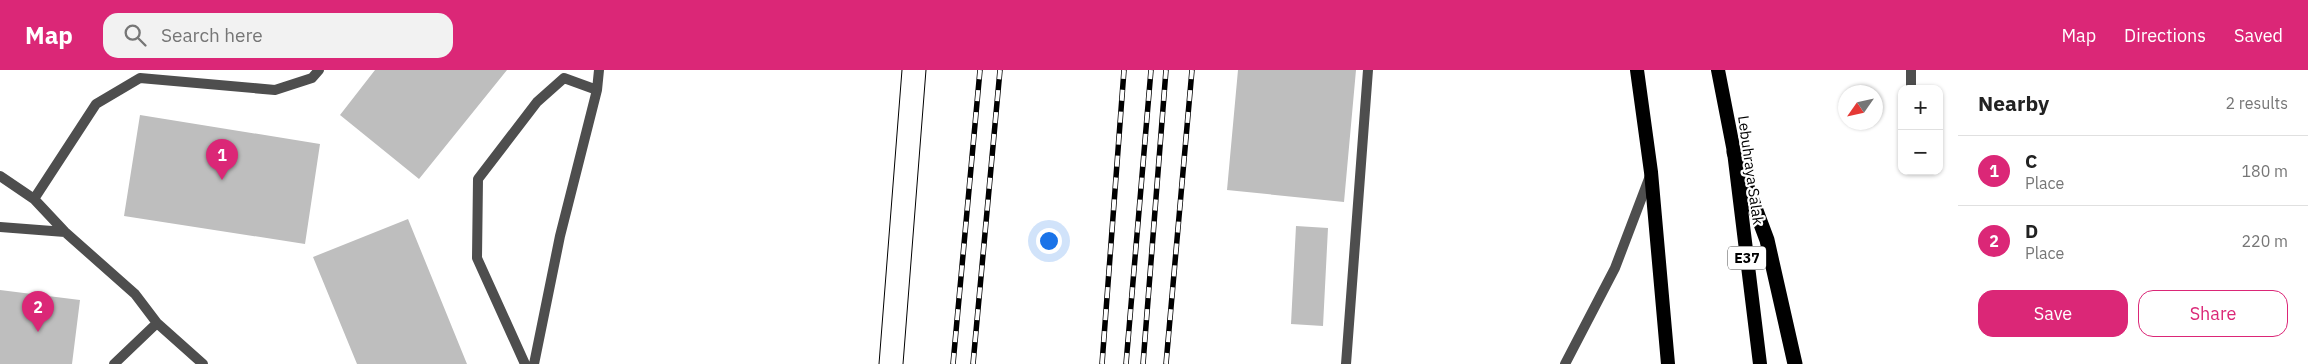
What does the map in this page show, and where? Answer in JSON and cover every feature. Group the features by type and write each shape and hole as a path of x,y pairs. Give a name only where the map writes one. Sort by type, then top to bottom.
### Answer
{"highway":[{"path":"1636,70 1651,172 1668,364"},
{"name":"Lebuhraya Salak","path":"1718,70 1734,152 1760,364"},
{"path":"1734,152 1767,240 1795,364"}],"street":[{"path":"34,199 96,104 140,78 275,90 312,78 319,70"},
{"path":"534,364 560,236 597,90 599,70"},
{"path":"1346,364 1368,70"},
{"path":"1911,85 1912,70"},
{"path":"525,364 477,258 478,179 537,102 564,78 597,90"},
{"path":"1566,364 1615,268 1651,172"},
{"path":"0,176 34,199 65,232 135,294 157,323 203,364"},
{"path":"0,227 65,232"},
{"path":"114,364 157,323"}],"building":[{"path":"375,70 507,70 419,179 340,115"},
{"path":"1238,70 1356,70 1344,202 1227,190"},
{"path":"140,115 320,144 305,244 124,216"},
{"path":"408,219 467,364 357,364 313,257"},
{"path":"1296,226 1328,228 1323,326 1291,324"},
{"path":"0,290 80,300 72,364 0,364"}],"tram line":[{"path":"879,364 902,70"},
{"path":"903,364 926,70"}],"railway":[{"path":"953,364 980,70"},
{"path":"973,364 1000,70"},
{"path":"1102,364 1124,70"},
{"path":"1126,364 1151,70"},
{"path":"1143,364 1166,70"},
{"path":"1166,364 1192,70"}],"place":[{"name":"C","path":"222,180"},
{"name":"D","path":"38,332"}]}
